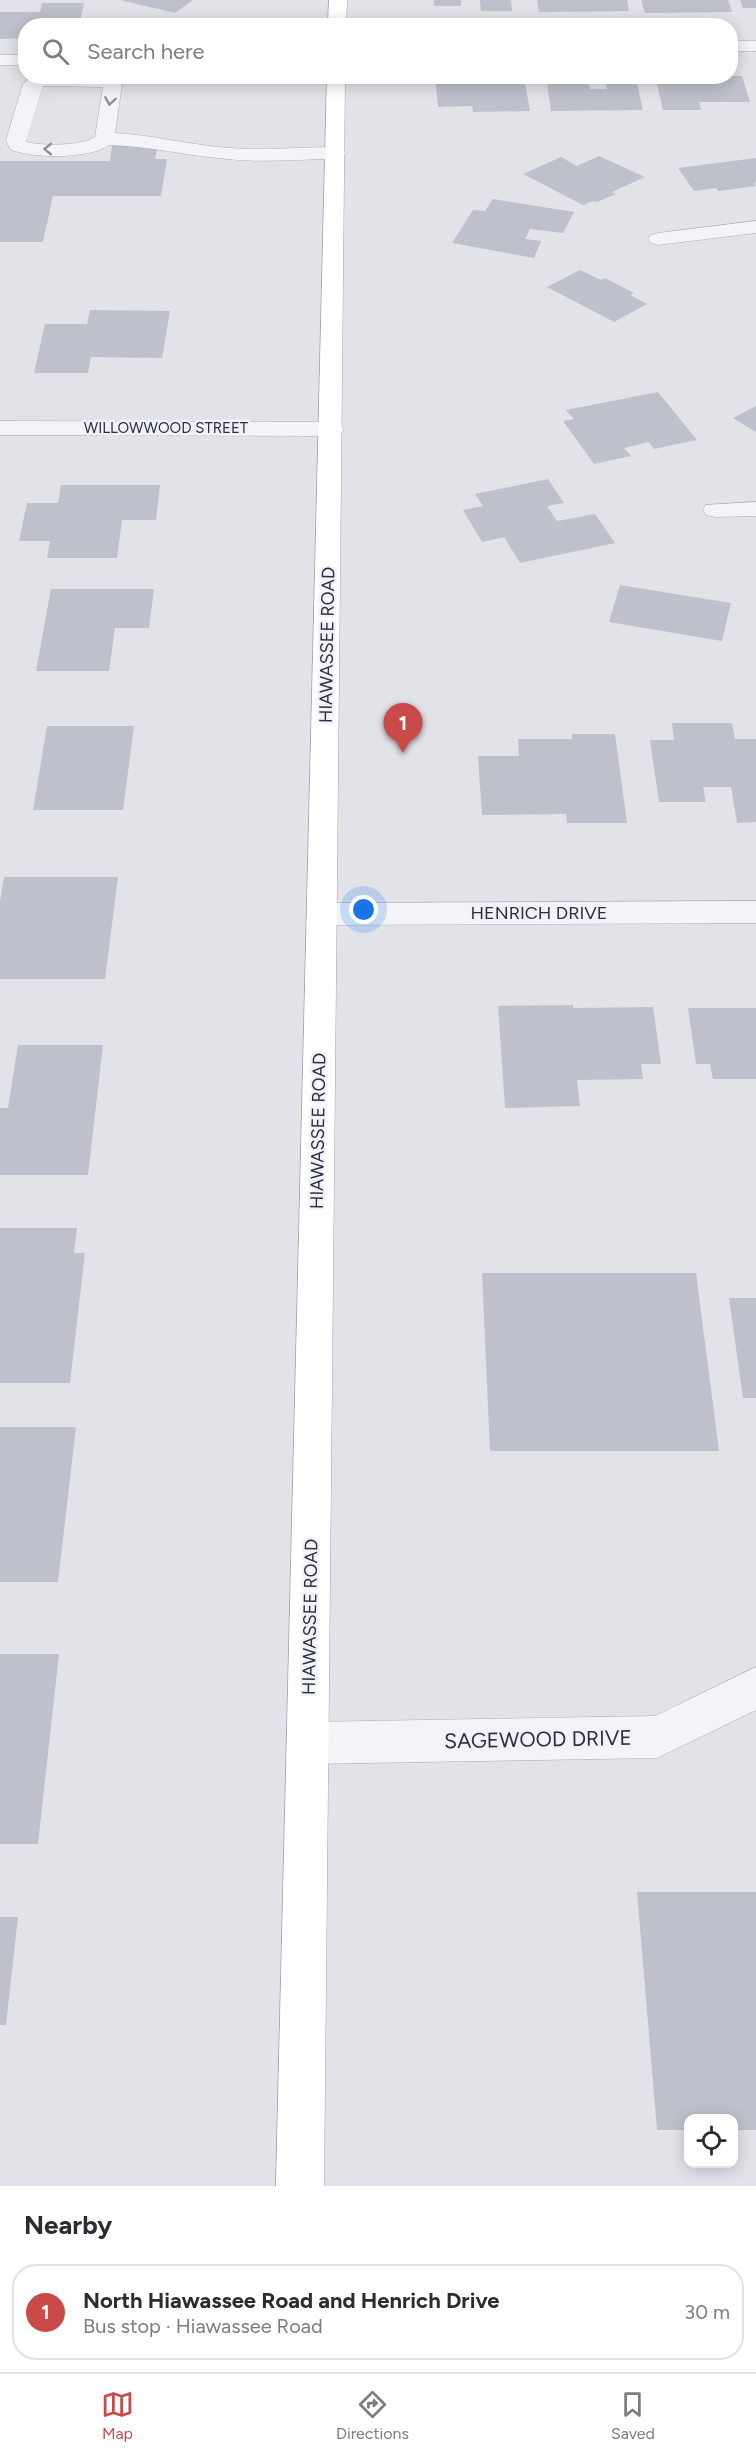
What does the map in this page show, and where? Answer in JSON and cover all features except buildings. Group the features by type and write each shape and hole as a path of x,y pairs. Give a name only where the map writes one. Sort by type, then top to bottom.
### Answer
{"main road":[{"path":"337,18 338,0"},
{"name":"HIAWASSEE ROAD","path":"300,2186 332,429 336,84"}],"street":[{"path":"738,46 756,46"},
{"path":"0,60 18,60"},
{"path":"32,84 16,140 17,145 25,149 79,149 94,147 104,139 140,140 183,149 232,154 335,153"},
{"path":"104,139 112,84"},
{"path":"658,238 756,227"},
{"name":"WILLOWWOOD STREET","path":"0,428 332,429"},
{"path":"715,510 756,509"},
{"name":"HENRICH DRIVE","path":"322,914 756,912"},
{"name":"SAGEWOOD DRIVE","path":"308,1743 657,1737 756,1688"}],"place":[{"name":"North Hiawassee Road and Henrich Drive","path":"403,753"}]}
